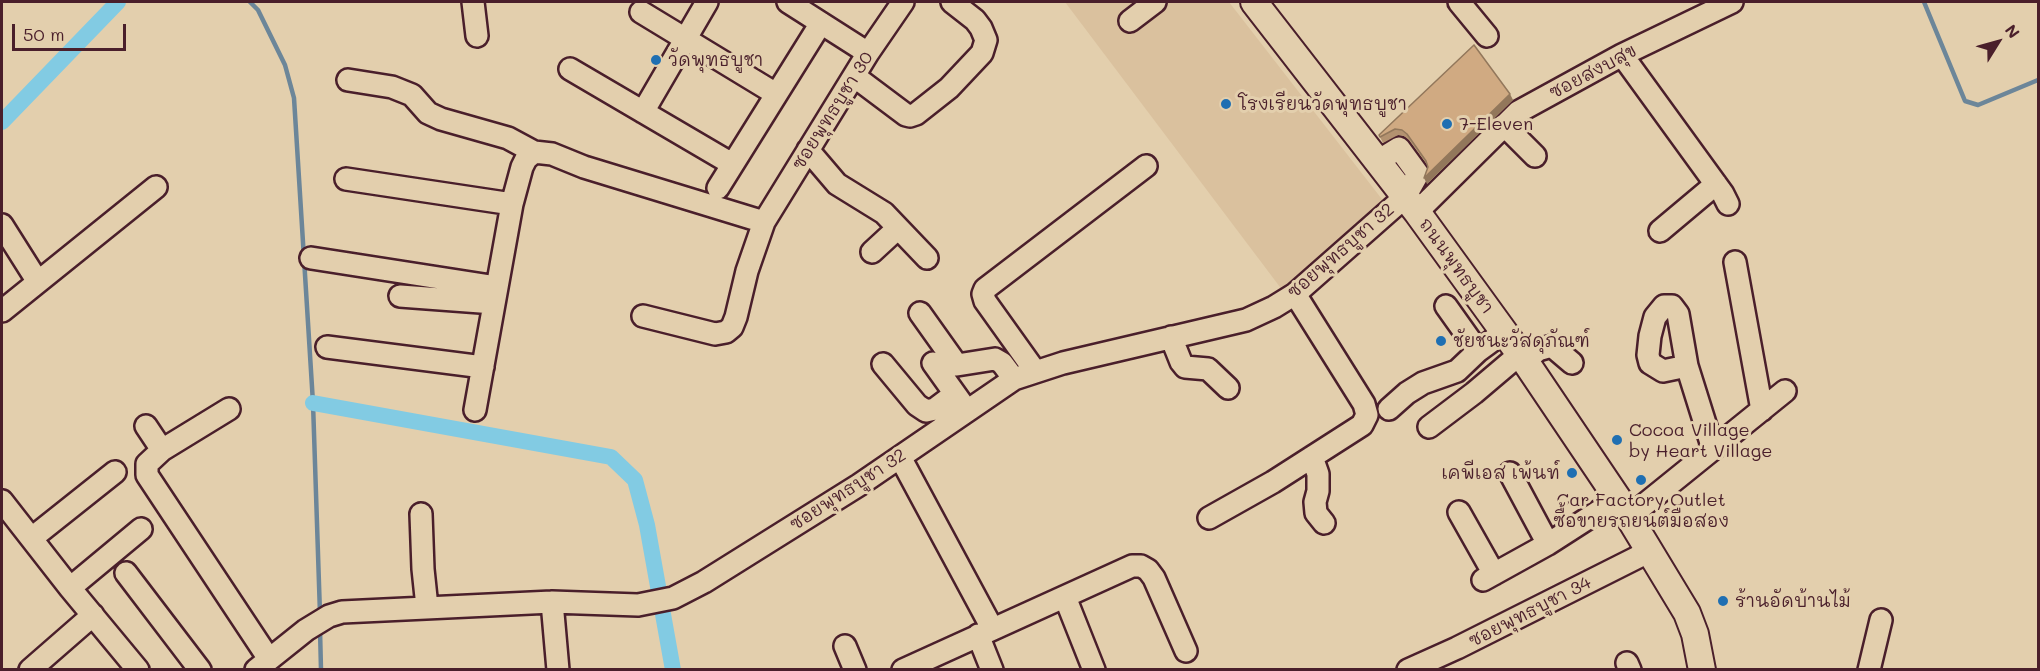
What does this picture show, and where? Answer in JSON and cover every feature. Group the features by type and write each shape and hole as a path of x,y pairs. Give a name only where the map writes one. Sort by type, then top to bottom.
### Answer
{"main road":[{"name":"ถนนพุทธบูชา","path":"1254,2 1411,204 1504,332 1623,508 1687,613 1695,634 1702,669"}],"street":[{"path":"473,2 477,36"},
{"path":"643,111 707,2"},
{"path":"788,2 868,53"},
{"name":"ซอยพุทธบูชา 30","path":"643,316 715,334 726,332 732,327 747,271 764,222 868,53 903,2"},
{"path":"854,76 906,115 916,114 949,88 982,53 986,40 981,28 975,20 952,2"},
{"path":"1130,21 1155,2"},
{"path":"1459,2 1487,36"},
{"name":"ซอยสงบสุข","path":"1411,204 1518,112 1622,55 1732,2"},
{"path":"641,12 776,94"},
{"path":"718,188 821,22"},
{"path":"1622,55 1716,184 1728,204"},
{"path":"570,69 732,164"},
{"path":"348,80 392,87 412,95 428,113 441,119 508,138 534,152 552,154 764,222"},
{"path":"1504,125 1535,156"},
{"path":"808,150 837,184 884,213 927,258"},
{"path":"475,410 512,204 522,167 526,159 534,152"},
{"path":"1035,371 983,294 986,289 1146,166"},
{"path":"346,179 512,204"},
{"path":"1660,231 1716,184"},
{"path":"2,310 156,187"},
{"name":"ซอยพุทธบูชา 32","path":"262,664 306,630 329,616 355,610 552,602 638,605 663,600 704,582 900,457 961,402 1035,371 1246,320 1295,294 1411,204"},
{"path":"2,225 38,282"},
{"path":"872,252 898,228"},
{"path":"311,258 496,295"},
{"path":"1735,262 1762,410"},
{"path":"1209,518 1273,482 1362,425 1367,415 1364,404 1295,294"},
{"path":"400,296 496,295"},
{"path":"1446,306 1478,351"},
{"path":"920,314 957,365 995,358 1002,363 1014,379"},
{"path":"1389,409 1423,383 1456,372 1478,351 1504,332"},
{"path":"1171,338 1185,367 1208,369 1228,388"},
{"path":"1428,427 1522,358 1538,350 1552,346 1572,363"},
{"path":"327,347 483,367"},
{"path":"883,364 917,405 926,411 961,402 933,363"},
{"path":"1688,366 1713,448"},
{"path":"1459,512 1488,577 1548,543 1623,508 1713,448 1785,392"},
{"path":"229,409 162,450 147,464 147,475 262,664"},
{"path":"146,426 162,450"},
{"path":"900,457 985,632 992,669"},
{"path":"1312,457 1318,474 1316,513 1324,523"},
{"path":"32,538 115,472"},
{"path":"1510,473 1548,543"},
{"path":"2,501 70,588 138,669"},
{"path":"421,514 427,607"},
{"path":"70,588 141,530"},
{"name":"ซอยพุทธบูชา 34","path":"1408,669 1457,648 1650,551"},
{"path":"903,669 1132,566 1141,566 1148,570 1154,578 1186,651"},
{"path":"126,573 200,669"},
{"path":"1065,597 1094,669"},
{"path":"552,602 558,669"},
{"path":"30,669 93,615"},
{"path":"1869,669 1881,620"},
{"path":"845,646 855,669"}],"shaded area":[{"name":"โรงเรียนวัดพุทธบูชา","path":"1065,2 1229,2 1388,207 1286,295"}],"building":[{"name":"7-Eleven","path":"1474,45 1510,94 1424,178 1428,167 1426,161 1407,134 1395,129 1380,137 1379,135"}],"waterway":[{"path":"2,122 118,2"},
{"path":"250,2 258,10 285,65 294,98 313,403 320,614"},
{"path":"1924,2 1965,101 1978,105 2038,80"},
{"path":"313,403 611,457 635,480 647,525 673,670"},
{"path":"320,629 321,670"}],"place":[{"name":"วัดพุทธบูชา","path":"656,60"},
{"name":"โรงเรียนวัดพุทธบูชา","path":"1226,104"},
{"name":"7-Eleven","path":"1447,124"},
{"name":"ชัยชนะวัสดุภัณฑ์","path":"1441,341"},
{"name":"Cocoa Village by Heart Village","path":"1617,440"},
{"name":"เคพีเอส เพ้นท์","path":"1572,473"},
{"name":"Car Factory Outlet ซื้อขายรถยนต์มือสอง","path":"1641,480"},
{"name":"ร้านอัดบ้านไม้","path":"1723,601"}]}
